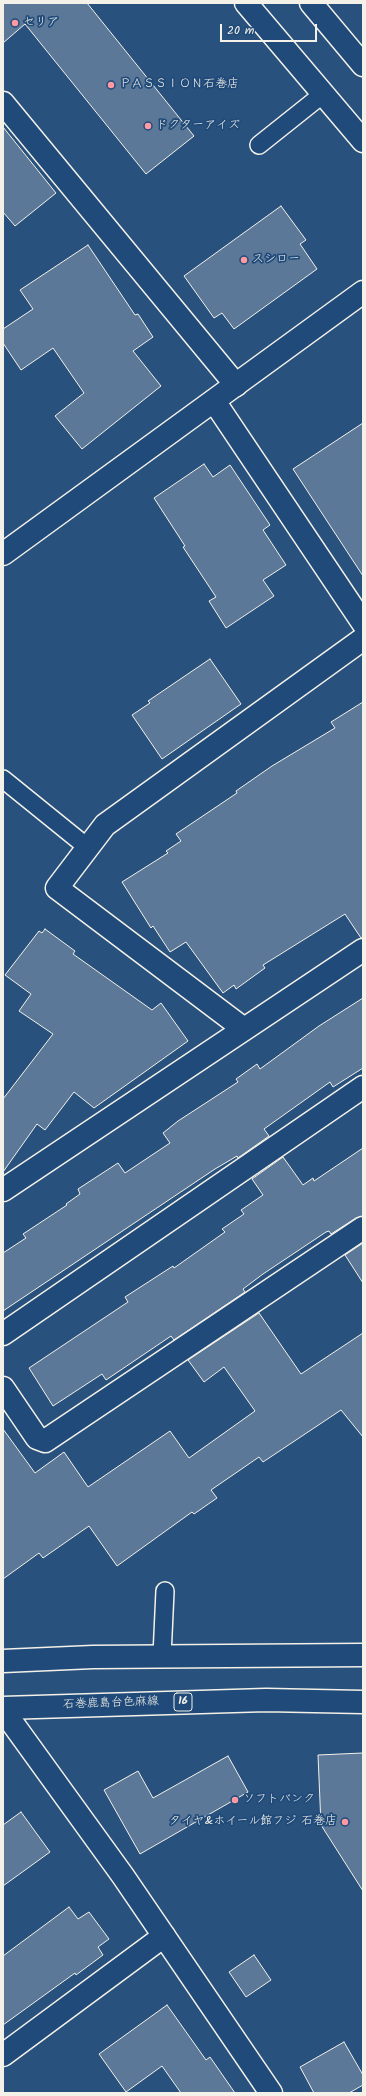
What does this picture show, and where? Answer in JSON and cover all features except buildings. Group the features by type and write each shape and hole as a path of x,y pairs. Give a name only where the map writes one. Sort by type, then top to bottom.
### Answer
{"street":[{"path":"246,3 363,141"},
{"path":"311,3 363,65"},
{"path":"3,103 236,385"},
{"path":"3,554 363,292"},
{"path":"214,401 363,623"},
{"path":"244,1029 57,888 87,847 105,826 363,639"},
{"path":"3,1190 363,950"},
{"path":"3,1334 363,1087"},
{"path":"3,1388 37,1438 45,1441 363,1228"},
{"path":"3,1661 93,1657 363,1655"},
{"name":"石巻鹿島台色麻線","path":"3,1709 266,1700 363,1702"},
{"path":"3,1709 164,1936 271,2093"},
{"path":"3,2055 164,1936"}],"lane":[{"path":"259,145 323,94"},
{"path":"3,779 87,847"},
{"path":"162,1656 165,1590"}],"place":[{"name":"セリア","path":"15,23"},
{"name":"ＰＡＳＳＩＯＮ石巻店","path":"111,85"},
{"name":"ドクターアイズ","path":"148,126"},
{"name":"スシロー","path":"244,260"},
{"name":"ソフトバンク","path":"235,1800"},
{"name":"タイヤ&ホイール館フジ 石巻店","path":"345,1822"}]}
